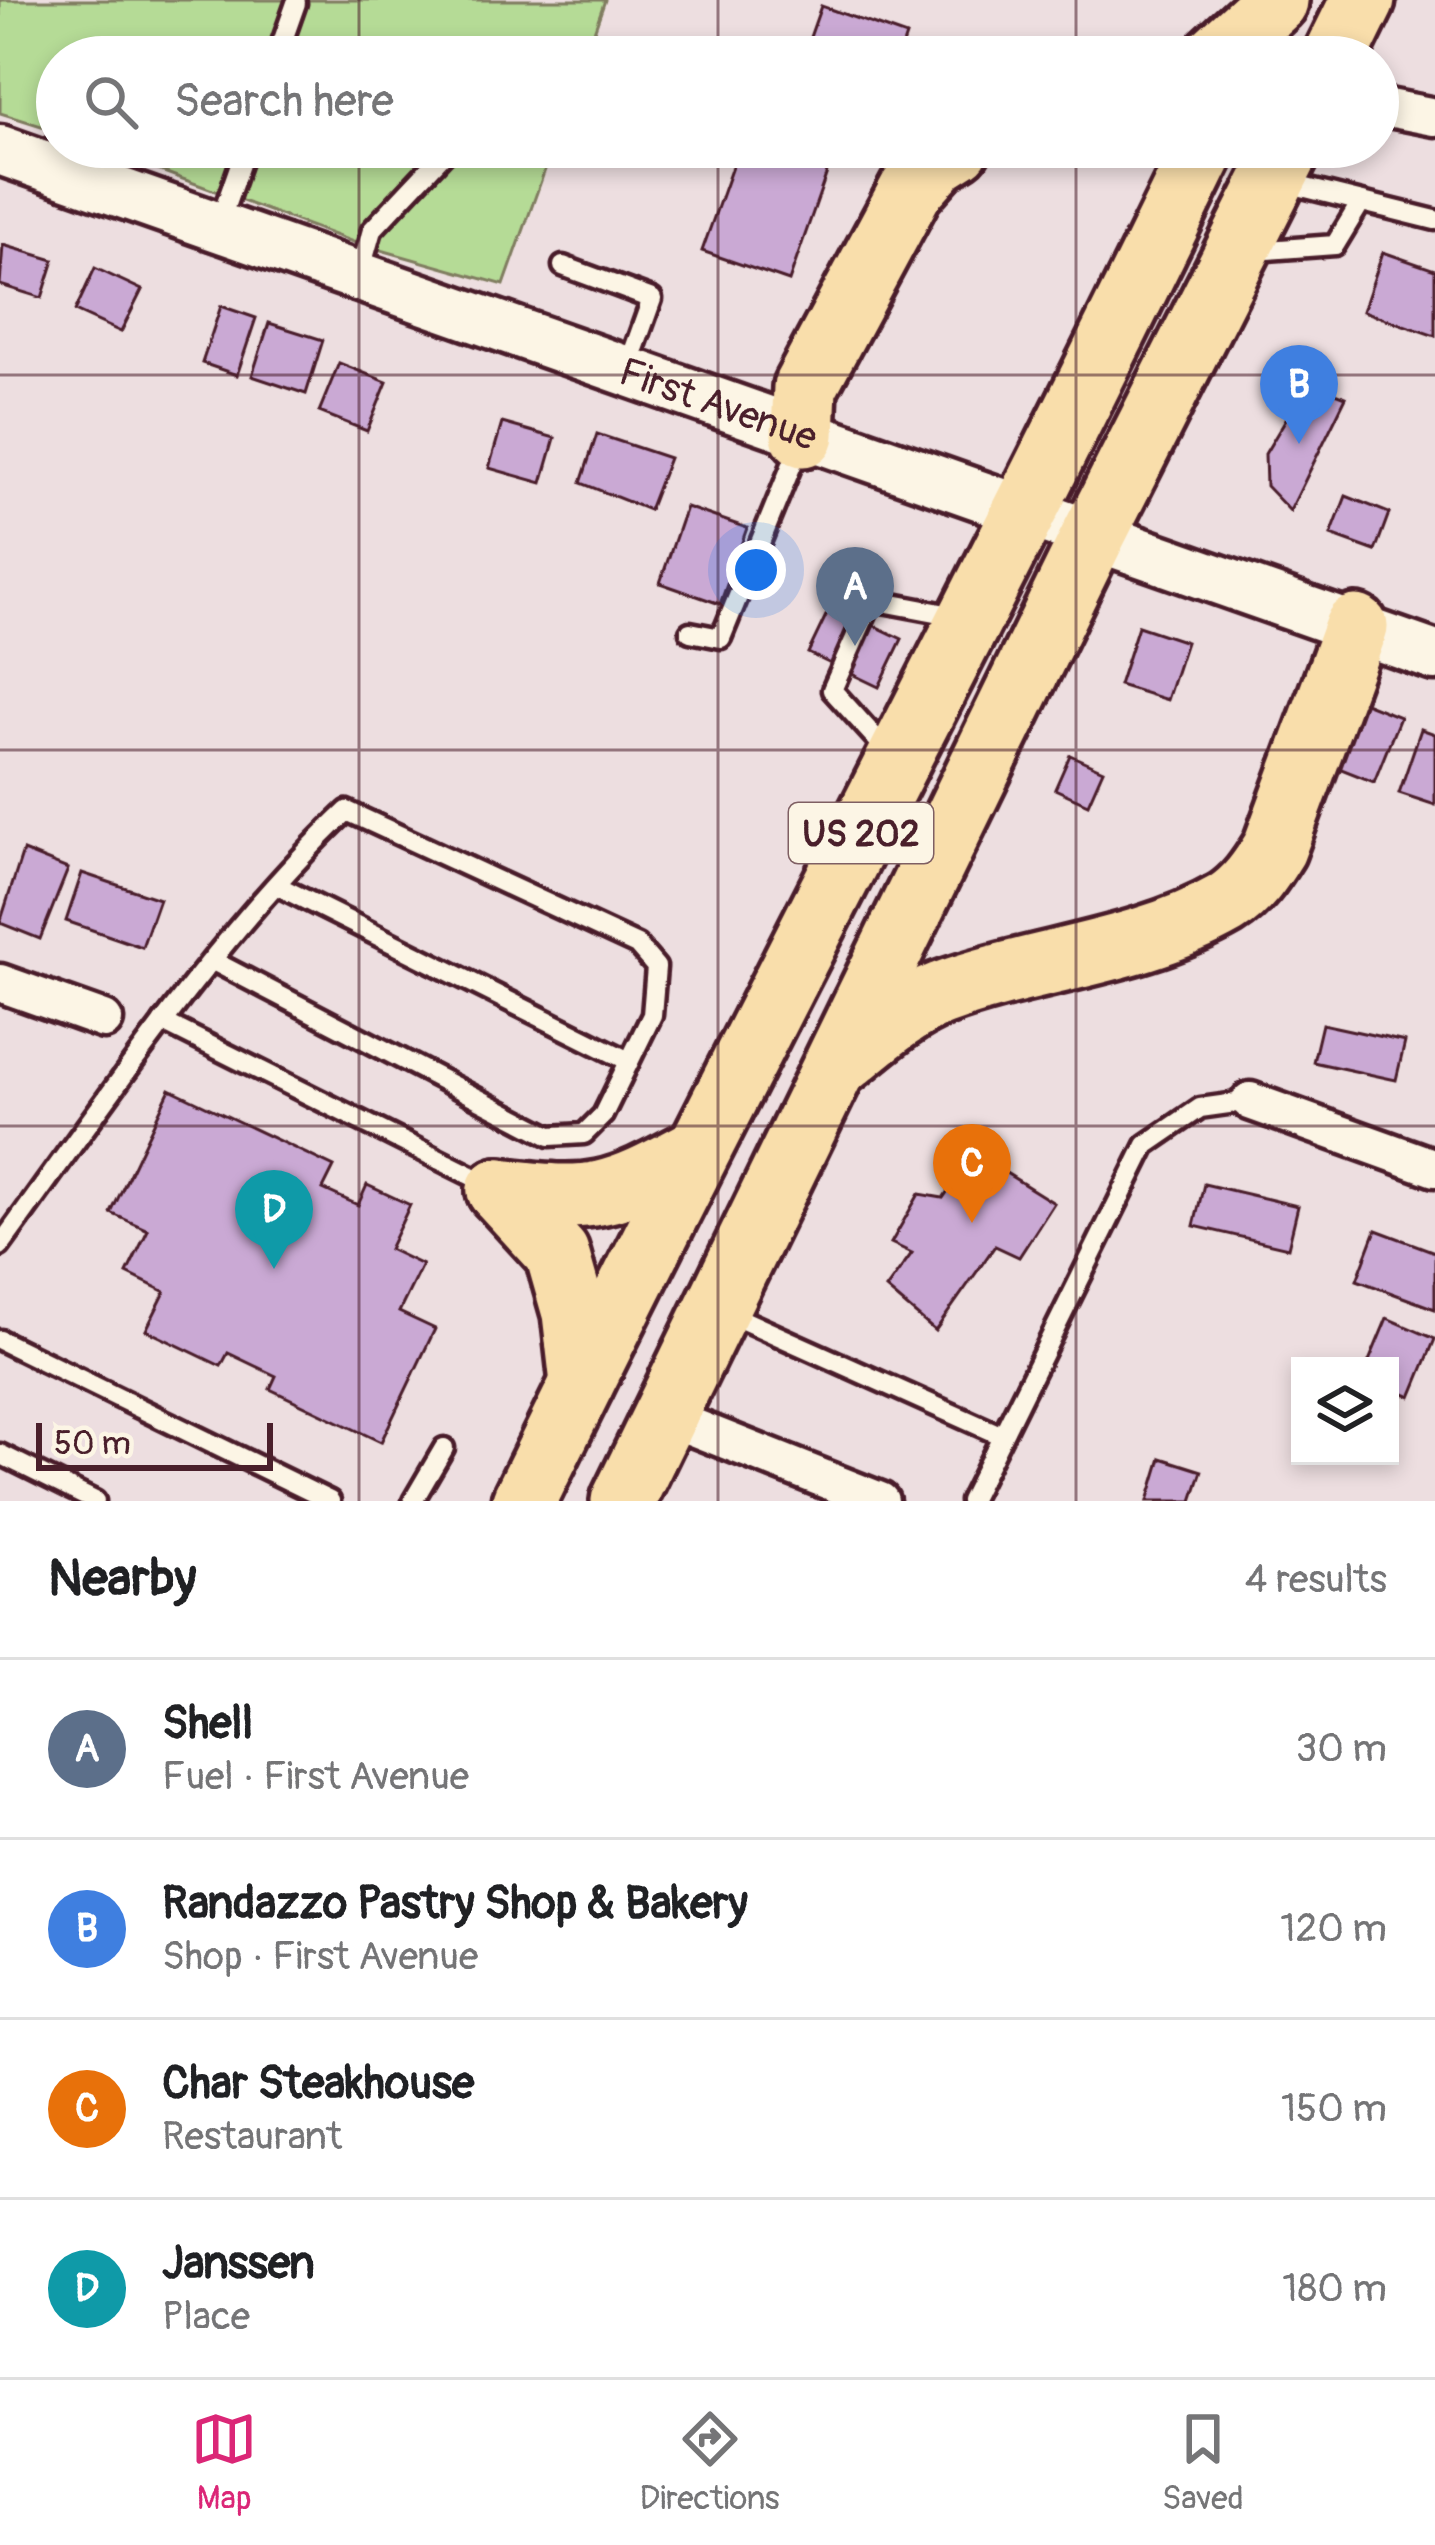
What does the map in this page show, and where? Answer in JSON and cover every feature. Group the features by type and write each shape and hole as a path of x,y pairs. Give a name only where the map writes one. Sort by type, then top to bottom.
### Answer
{"highway":[{"path":"1237,36 1276,0"},
{"path":"1259,36 1276,0"},
{"path":"1345,36 1363,0"},
{"path":"803,435 805,386 911,190 931,168"},
{"name":"US 202","path":"524,1501 694,1153 1028,513 1195,168"},
{"name":"US 202","path":"623,1501 1093,536 1280,168"},
{"path":"832,1072 890,1022 938,995 1174,926 1227,903 1255,880 1274,849 1356,627"},
{"path":"499,1190 573,1201 623,1190 694,1153"},
{"path":"499,1190 557,1253 574,1312 582,1383"}],"street":[{"path":"1399,110 1435,117"},
{"name":"First Avenue","path":"0,150 36,163"},
{"name":"First Avenue","path":"51,168 1435,656"},
{"path":"0,983 104,1020"},
{"path":"1250,1101 1435,1168"},
{"path":"665,1416 880,1501"}],"lane":[{"path":"285,36 296,3"},
{"path":"218,227 239,168"},
{"path":"358,276 372,230 387,208 428,168"},
{"path":"1292,168 1361,202 1435,220"},
{"path":"1237,253 1335,245 1361,202"},
{"path":"563,266 652,299 626,371"},
{"path":"690,632 721,638 803,435"},
{"path":"898,762 832,690 872,600 972,619"},
{"path":"0,1246 164,1022 303,853 347,811 637,945 656,967 652,1015 593,1125 584,1134 550,1136 215,962"},
{"path":"278,886 629,1061"},
{"path":"164,1022 499,1190"},
{"path":"970,1501 1146,1145 1200,1108 1250,1101"},
{"path":"716,1308 1000,1435"},
{"path":"0,1340 329,1501"},
{"path":"413,1501 444,1448"},
{"path":"0,1454 95,1501"}],"green space":[{"path":"0,0 605,0 592,36 36,36 36,124 0,113"},
{"path":"153,168 546,168 504,285 353,242"}],"building":[{"path":"821,6 906,36 810,36"},
{"path":"732,168 829,168 789,281 702,251"},
{"path":"3,245 54,260 42,298 0,285"},
{"path":"1383,252 1435,270 1435,336 1363,311"},
{"path":"95,268 142,290 121,332 75,311"},
{"path":"221,306 256,318 237,375 202,363"},
{"path":"269,323 323,340 306,394 252,376"},
{"path":"339,363 387,382 367,431 319,412"},
{"path":"1308,382 1346,397 1290,511 1266,486 1265,454"},
{"path":"502,423 555,438 542,483 489,468"},
{"path":"597,434 669,458 649,510 581,483"},
{"path":"1346,496 1389,513 1375,551 1331,535"},
{"path":"686,507 747,528 720,604 660,583"},
{"path":"831,605 902,639 879,687 808,653"},
{"path":"1138,626 1186,642 1167,700 1119,685"},
{"path":"1362,702 1400,717 1374,782 1336,767"},
{"path":"1421,729 1435,734 1435,805 1399,793"},
{"path":"1070,755 1103,770 1088,804 1055,789"},
{"path":"23,851 68,869 40,939 0,923"},
{"path":"82,873 159,899 142,947 66,921"},
{"path":"1322,1024 1405,1042 1396,1080 1313,1062"},
{"path":"170,1089 334,1167 323,1189 358,1205 367,1185 410,1205 389,1249 422,1265 399,1312 435,1329 381,1442 270,1389 276,1376 228,1353 221,1366 146,1330 165,1292 127,1273 148,1230 111,1213"},
{"path":"974,1153 1054,1203 1019,1257 995,1246 935,1331 886,1289 912,1253 891,1243 919,1194 943,1198"},
{"path":"1204,1184 1298,1206 1288,1248 1194,1226"},
{"path":"1376,1230 1435,1252 1435,1309 1357,1280"},
{"path":"1387,1318 1435,1339 1411,1397 1399,1392 1399,1357 1371,1357"},
{"path":"1161,1458 1202,1471 1192,1501 1148,1501"}],"place":[{"name":"Randazzo Pastry Shop & Bakery","path":"1299,444"},
{"name":"Shell","path":"855,646"},
{"name":"Char Steakhouse","path":"972,1223"},
{"name":"Janssen","path":"274,1269"}]}
